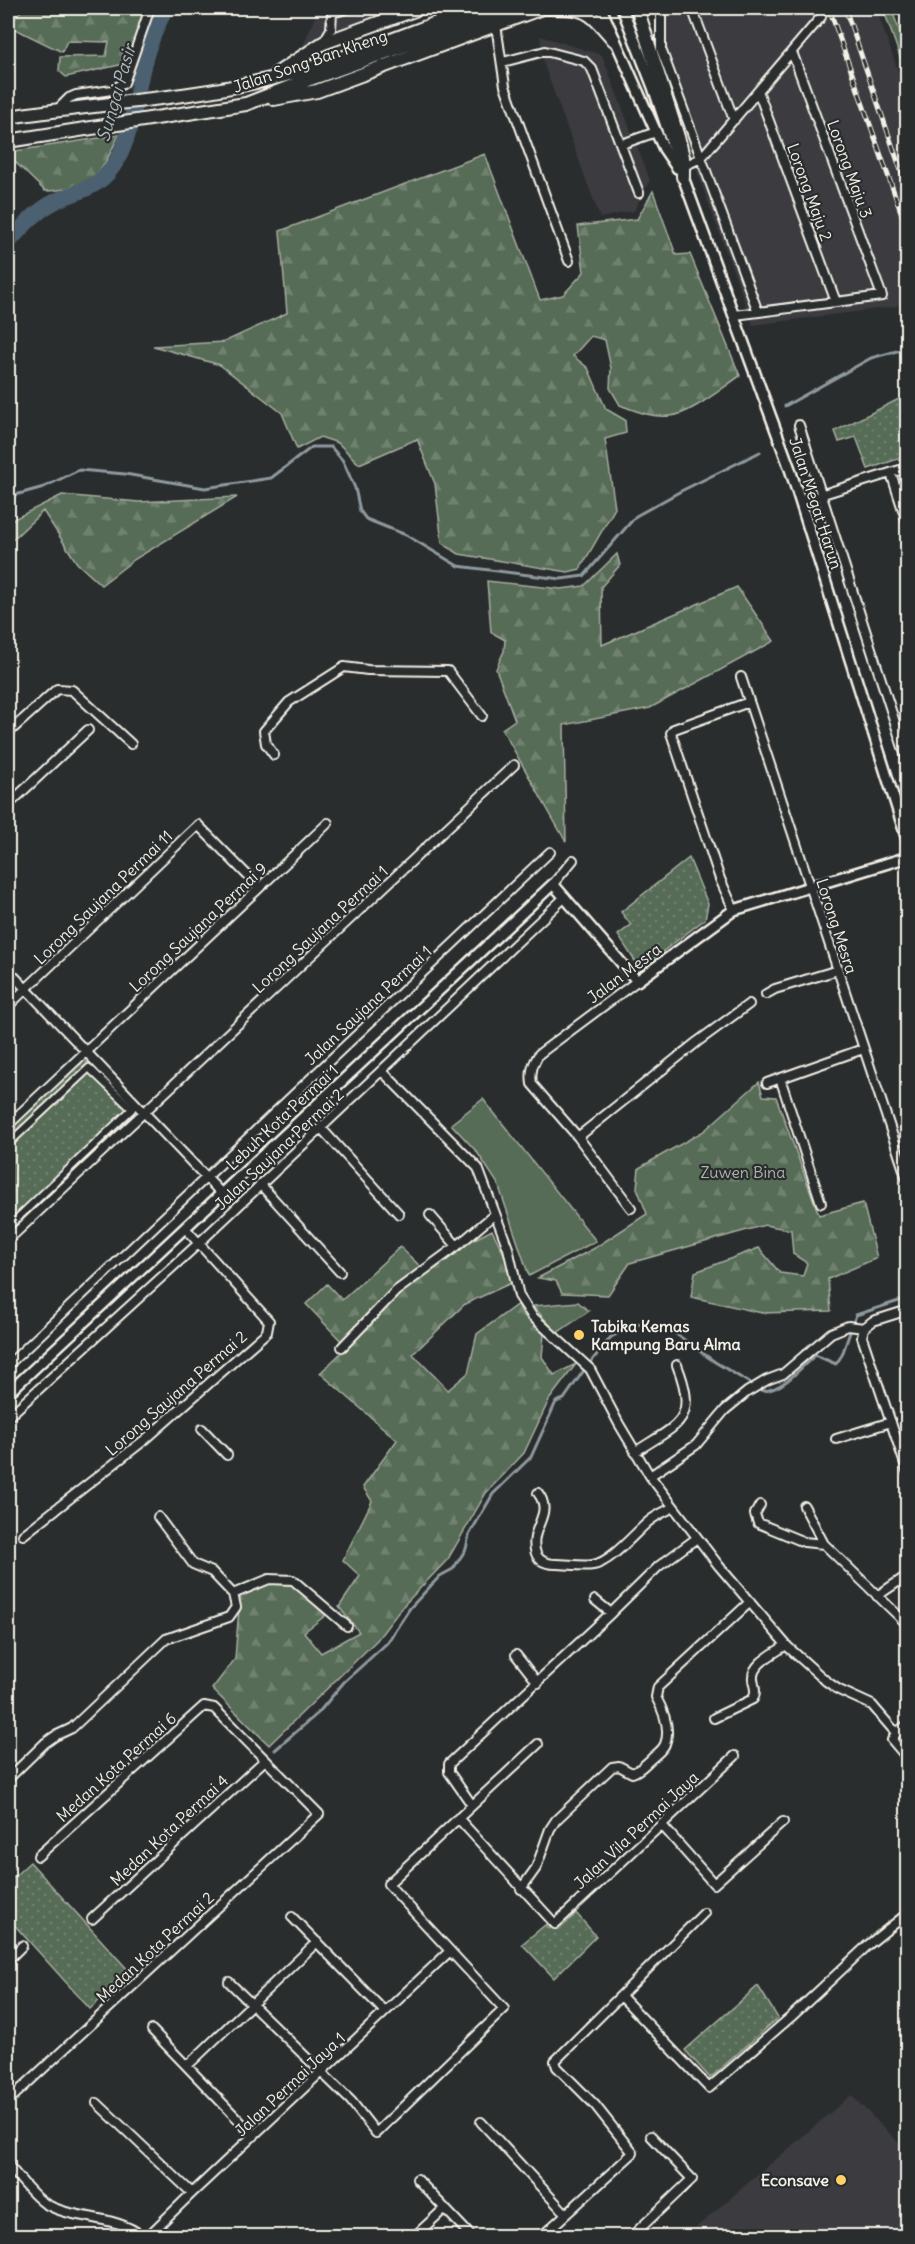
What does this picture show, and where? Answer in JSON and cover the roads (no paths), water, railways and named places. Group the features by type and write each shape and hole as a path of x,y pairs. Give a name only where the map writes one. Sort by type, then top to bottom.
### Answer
{"main road":[{"path":"267,79 323,43 420,8"},
{"name":"Jalan Song Ban Kheng","path":"8,141 246,104 307,74 478,8"},
{"name":"Jalan Song Ban Kheng","path":"8,117 307,74 510,8"},
{"path":"246,104 317,91 542,8 578,8 597,20 614,40"},
{"path":"637,8 678,137 683,172"}],"street":[{"path":"57,110 76,95 112,90 124,83 150,8"},
{"path":"323,43 331,29 332,13 349,8"},
{"name":"Jalan Megat Harun","path":"601,8 664,149 683,172"},
{"name":"Jalan Megat Harun","path":"622,8 653,87 801,501 908,843"},
{"path":"661,8 661,49 758,312"},
{"path":"692,8 734,120"},
{"path":"683,172 701,158 821,18"},
{"path":"496,25 505,86 569,261"},
{"path":"331,29 344,35"},
{"path":"503,62 545,51 584,62 592,69 639,193"},
{"name":"Lorong Maju 3","path":"792,52 882,296 836,302"},
{"name":"Lorong Maju 2","path":"758,91 836,302"},
{"path":"622,144 656,132"},
{"path":"735,315 836,302"},
{"name":"Jalan Megat Harun","path":"799,425 908,763"},
{"path":"801,501 903,469"},
{"path":"891,473 908,525"},
{"path":"274,755 266,744 264,731 290,702 344,666 368,670 448,671 482,716"},
{"name":"Lorong Mesra","path":"741,677 908,1182"},
{"path":"8,733 57,689 72,690 131,744"},
{"path":"734,910 720,879 671,733 674,729 749,702"},
{"path":"8,805 88,730"},
{"name":"Lorong Saujana Permai 1","path":"8,1240 514,765"},
{"name":"Lorong Saujana Permai 9","path":"8,1125 328,823"},
{"name":"Lorong Saujana Permai 11","path":"8,1006 198,825 260,887"},
{"name":"Jalan Saujana Permai 1","path":"206,1178 550,852"},
{"name":"Jalan Mesra","path":"631,1208 578,1137 532,1084 532,1066 539,1054 734,910 908,857"},
{"name":"Lebuh Kota Permai 1","path":"8,1393 553,884 573,860"},
{"path":"553,884 638,981"},
{"name":"Jalan Saujana Permai 2","path":"8,1418 199,1243 565,897"},
{"path":"8,970 222,1194"},
{"path":"766,994 775,989 838,970"},
{"path":"578,1137 697,1042 749,1004"},
{"path":"767,1083 864,1049"},
{"path":"8,1144 89,1068 132,1109 8,1227"},
{"path":"382,1071 478,1168 508,1248 519,1296 524,1306 590,1369 635,1452 672,1508 786,1645 826,1681 839,1690 872,1705 896,1733"},
{"path":"780,1078 821,1203"},
{"path":"321,1128 399,1214"},
{"name":"Lebuh Kota Permai 1","path":"8,1365 206,1178"},
{"path":"260,1184 340,1272"},
{"path":"342,1347 396,1291 457,1246 495,1214"},
{"path":"430,1215 457,1246"},
{"name":"Lorong Saujana Permai 2","path":"23,1535 147,1438 267,1332 269,1321 186,1228"},
{"path":"650,1476 696,1444 725,1410 751,1389 783,1374 831,1333 908,1310"},
{"path":"855,1327 862,1337 908,1473"},
{"path":"635,1452 673,1427 684,1414 688,1399 677,1365"},
{"path":"836,1439 891,1422"},
{"path":"202,1429 227,1455"},
{"path":"538,1493 545,1502 545,1509 536,1533 534,1550 538,1558 547,1564 594,1565 606,1560 650,1520 672,1508"},
{"path":"760,1505 755,1514 758,1523 804,1542 824,1544"},
{"path":"804,1506 824,1544 908,1625"},
{"path":"8,1779 45,1743 72,1728 166,1639 229,1617 236,1607 233,1594 212,1572 193,1564 158,1517"},
{"path":"472,1805 449,1772 449,1764 538,1683 659,1566 697,1538"},
{"path":"878,1596 908,1575"},
{"path":"233,1594 269,1579 293,1580 347,1626"},
{"path":"595,1600 611,1613"},
{"path":"458,1818 522,1889 536,1868 550,1829 563,1813 612,1767 619,1766 632,1773 638,1771 662,1748 665,1741 666,1721 664,1711 656,1697 658,1687 750,1602"},
{"path":"714,1718 753,1699 756,1693 752,1673 756,1667 786,1645"},
{"path":"516,1655 538,1683"},
{"name":"Medan Kota Permai 6","path":"38,1856 204,1706 214,1707 265,1760"},
{"path":"908,1724 896,1733 892,1740 908,1759"},
{"path":"230,1982 351,2101 376,2133 504,2009 388,1884 538,1744"},
{"name":"Jalan Vila Permai Jaya","path":"522,1889 555,1924 735,1756"},
{"name":"Medan Kota Permai 2","path":"8,2101 319,1814 265,1760"},
{"name":"Medan Kota Permai 4","path":"92,1919 265,1760"},
{"path":"661,1824 714,1884 783,1822"},
{"path":"542,2236 633,2153 595,2105 556,2067 555,2061 704,1913"},
{"path":"621,1996 709,2088 792,2016 868,1945 908,1913"},
{"path":"292,1917 385,2012"},
{"path":"187,2066 317,1942"},
{"path":"8,1960 22,1946"},
{"name":"Jalan Permai Jaya 1","path":"148,2236 450,1951"},
{"path":"152,2031 254,2136"},
{"path":"97,2103 192,2193"},
{"path":"481,2122 566,2214"},
{"path":"632,2236 692,2179 651,2136"},
{"path":"8,2165 42,2202 56,2208 131,2228 142,2236"},
{"path":"417,2179 471,2236"},
{"path":"415,2236 445,2208"}],"waterway":[{"name":"Sungai Pasir","path":"8,243 36,214 56,201 97,183 112,168 126,139 147,53 165,8"},
{"path":"785,406 871,358 908,348"},
{"path":"8,497 44,487 79,470 125,474 205,488 271,478 312,447 331,447 343,461 355,488 360,511 366,519 406,535 458,566 561,579 584,576 636,516 760,452"},
{"path":"275,1750 319,1712 344,1682 387,1643 410,1608 440,1576 453,1569 466,1549 469,1535 493,1494 531,1457 556,1402 564,1399 611,1337 638,1324 665,1326 715,1362 763,1391 771,1390 785,1383 815,1355 836,1364 842,1355 856,1315 908,1298"}],"railway":[{"path":"829,8 908,232"},
{"path":"845,8 908,191"}],"place":[{"name":"Tabika Kemas Kampung Baru Alma","path":"579,1335"},
{"name":"Econsave","path":"841,2180"}],"park label":[{"name":"Zuwen Bina","path":"743,1172"}]}
